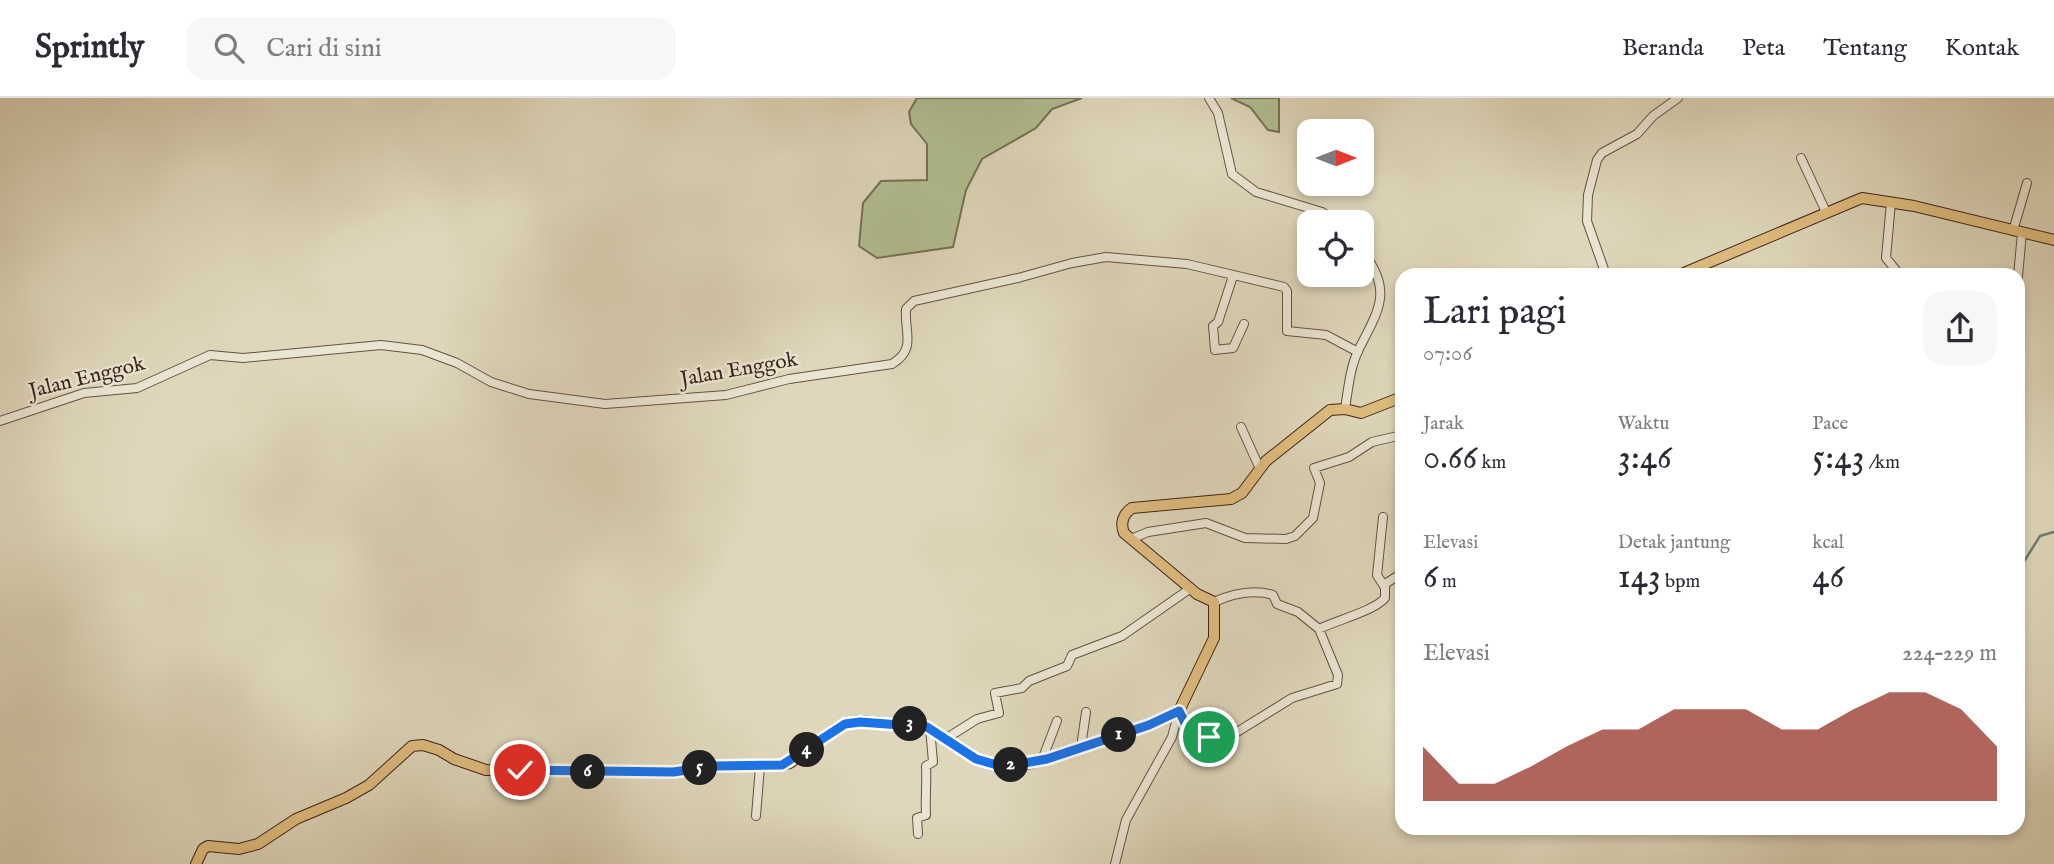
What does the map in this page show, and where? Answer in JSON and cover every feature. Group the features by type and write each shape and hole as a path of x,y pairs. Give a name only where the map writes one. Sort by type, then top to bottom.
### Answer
{"main road":[{"path":"1696,268 1862,198 1892,202 2054,240"},
{"path":"196,864 203,849 208,846 247,848 315,809 346,798 369,785 412,746 423,745 439,750 454,759 486,770 673,772 717,766 790,763 845,724 878,722 930,728 984,762 1013,765 1042,760 1149,725 1179,711 1214,638 1214,602 1191,588 1124,533 1122,523 1126,512 1132,508 1231,499 1242,493 1260,469 1284,445 1330,411 1345,409 1361,413 1395,400"}],"street":[{"path":"1209,98 1218,113 1232,174 1256,192 1315,210"},
{"path":"1604,268 1587,221 1588,195 1597,160 1602,153 1637,134 1653,116 1678,98"},
{"path":"1801,158 1826,212"},
{"path":"2018,268 2018,232 2027,183"},
{"path":"1892,202 1886,258 1894,268"},
{"name":"Jalan Enggok","path":"0,421 84,393 137,388 210,355 243,358 381,345 422,350 457,363 491,382 529,394 578,402 605,404 726,394 789,379 892,364 903,356 908,346 906,309 914,301 1090,259 1124,258 1187,264 1286,288 1287,331 1326,335 1358,352"},
{"path":"1345,409 1358,352 1378,312 1380,298 1374,269"},
{"path":"1233,276 1218,322 1213,326 1215,350 1233,348 1244,324"},
{"path":"1241,427 1260,469"},
{"path":"1131,539 1148,532 1206,523 1245,538 1286,539 1296,536 1313,518 1320,483 1314,468 1349,457 1372,442 1395,437"},
{"path":"1319,629 1376,607 1385,598 1384,586 1377,575 1383,517"},
{"path":"1384,586 1395,578"},
{"path":"947,738 977,719 999,713 995,692 1022,688 1029,681 1067,666 1070,656 1122,636 1191,588"},
{"path":"1179,711 1192,737 1208,736 1216,745 1292,698 1337,684 1338,675 1319,629 1298,612 1277,604 1273,595 1245,593 1214,602"},
{"path":"1115,864 1126,820 1172,737 1179,711"},
{"path":"1081,747 1086,712"},
{"path":"1042,760 1057,721"},
{"path":"918,834 918,817 926,815 926,766 933,762 930,728"},
{"path":"756,816 760,766"}],"green space":[{"path":"917,98 1082,98 1052,109 1036,128 982,159 966,190 953,247 877,258 859,246 863,203 881,181 927,180 927,144 911,124 909,112"},
{"path":"1231,98 1279,98 1279,132 1268,130 1250,107"}],"waterway":[{"path":"2025,560 2040,536 2054,532"}],"route":[{"path":"520,770 673,772 717,766 782,765 790,763 845,724 860,722 917,724 934,729 976,759 997,765 1027,764 1047,759 1149,725 1179,711 1192,737 1209,737"}]}
